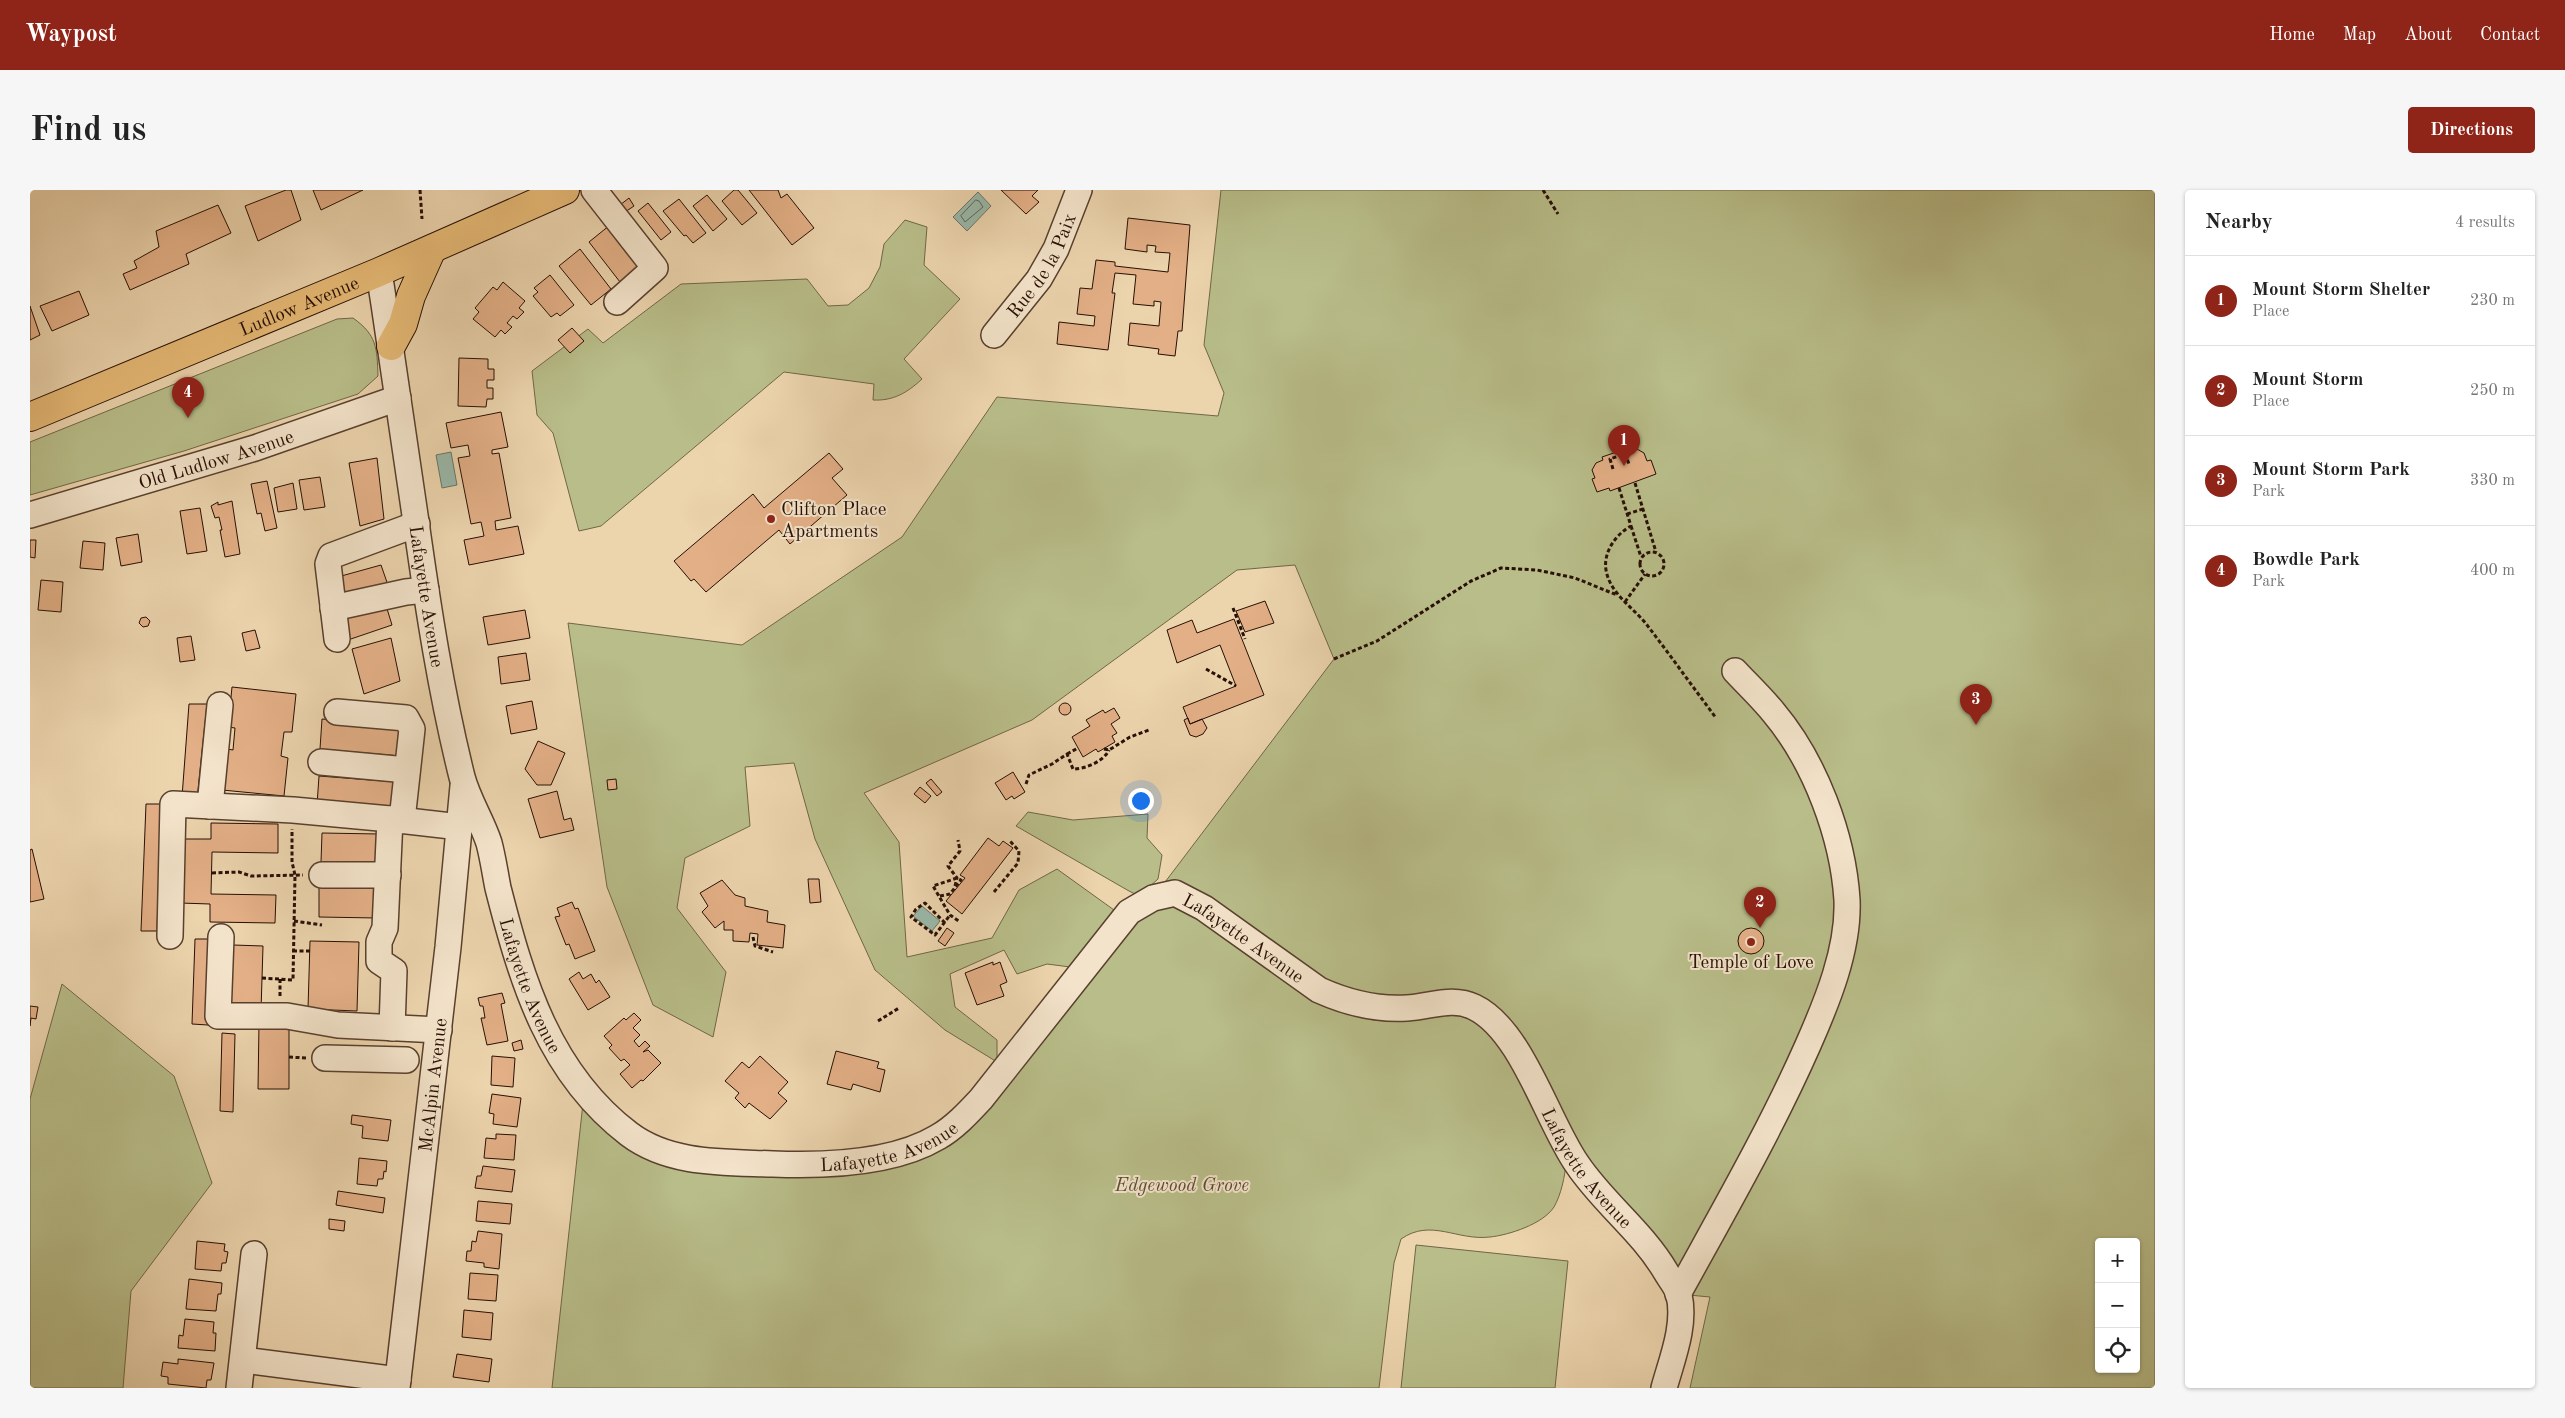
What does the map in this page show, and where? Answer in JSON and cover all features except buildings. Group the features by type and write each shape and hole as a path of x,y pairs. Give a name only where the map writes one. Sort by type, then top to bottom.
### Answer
{"main road":[{"name":"Ludlow Avenue","path":"30,417 379,272 565,190"},
{"path":"391,346 404,324 411,296 432,249"}],"street":[{"path":"594,190 654,268 617,302"},
{"name":"Rue de la Paix","path":"994,335 1039,280 1056,249 1079,190"},
{"name":"Lafayette Avenue","path":"379,272 426,590 463,781 488,842 511,939 537,1014 550,1042 566,1068 605,1112 631,1136 657,1149 685,1158 709,1161 829,1164 893,1155 928,1142 960,1121 982,1099 1129,912 1154,898 1175,893 1204,908 1303,980 1339,999 1385,1009 1457,1002 1473,1006 1487,1015 1498,1026 1520,1057 1565,1146 1578,1166 1653,1250 1678,1294 1679,1332 1664,1388"},
{"name":"Old Ludlow Avenue","path":"30,514 255,448 398,398"},
{"path":"337,639 328,564 331,556 362,546 390,532 416,524"},
{"path":"333,608 406,592 426,590"},
{"path":"1678,1294 1792,1082 1826,1003 1842,950 1847,902 1839,844 1814,776 1775,713 1735,671"},
{"path":"210,806 220,706"},
{"path":"412,729 448,710"},
{"path":"337,712 406,718 412,729 407,770 396,820 388,875 385,928 379,942 379,961 394,971 392,1028"},
{"path":"321,762 407,770"},
{"name":"McAlpin Avenue","path":"398,1384 439,1030 463,781"},
{"path":"170,936 173,804 293,810 460,827"},
{"path":"322,875 388,875"},
{"path":"221,937 218,1016 287,1016 338,1025 439,1030"},
{"path":"363,1060 364,1026"},
{"path":"316,1056 363,1060 406,1060"},
{"path":"239,1388 254,1254"},
{"path":"243,1360 398,1384"}],"path":[{"path":"420,190 422,219"},
{"path":"1542,190 1558,214"},
{"path":"1613,469 1610,459 1625,454 1628,464"},
{"path":"1619,488 1642,557 1640,566 1645,574 1652,576 1662,572 1664,562 1656,552 1635,483"},
{"path":"1627,514 1643,509"},
{"path":"1617,595 1608,579 1605,561 1612,544 1624,530 1631,526"},
{"path":"1642,557 1646,553 1656,552"},
{"path":"1334,659 1377,641 1471,581 1502,568 1537,570 1575,578 1617,595 1645,623 1716,718"},
{"path":"1625,602 1645,574"},
{"path":"1233,608 1245,639"},
{"path":"1206,668 1236,686"},
{"path":"1067,754 1073,769 1084,769 1105,757 1106,749 1149,730"},
{"path":"1026,784 1029,775 1078,748"},
{"path":"262,978 293,980 293,810"},
{"path":"940,896 950,894 954,886 961,880 956,878 948,866 960,851 958,840"},
{"path":"994,892 1018,863 1019,851 1010,842"},
{"path":"212,873 239,872 251,876 322,875"},
{"path":"956,878 933,886 950,915 960,922"},
{"path":"945,923 925,903 916,909 911,917 935,935 945,923 950,915"},
{"path":"294,921 322,925"},
{"path":"753,937 756,946 773,952"},
{"path":"293,951 310,952"},
{"path":"878,1021 899,1008"},
{"path":"289,1057 306,1058 316,1056"}],"green space":[{"path":"1221,190 2155,190 2155,1388 1690,1388 1710,1297 1678,1294 1487,1015 1361,1006 1204,908 1153,898 1334,659 1295,565 1237,570 1032,720 864,793 899,842 907,957 992,938 1019,890 1057,869 1121,915 1078,968 1047,964 1017,974 1004,950 950,974 955,1007 997,1040 997,1062 945,1030 875,970 815,839 794,763 745,767 750,826 685,858 677,908 726,972 713,1037 653,1005 607,887 568,623 742,645 902,537 997,397 1218,416 1224,393 1204,345"},
{"path":"905,220 927,227 924,265 960,299 904,359 922,379 899,395 887,399 873,400 874,384 784,372 601,526 579,531 553,433 537,415 532,371 588,329 603,343 681,284 807,279 828,306 848,305 869,288 880,267 884,244"},
{"path":"353,318 371,336 376,350 378,366 378,376 358,394 184,451 30,495 30,442 337,319"},
{"path":"1028,812 1073,820 1148,814 1147,838 1162,855 1158,879 1139,896 1129,891 1016,826"},
{"name":"Edgewood Grove","path":"1172,902 1319,994 1453,1013 1469,1017 1482,1025 1500,1044 1566,1163 1559,1197 1554,1207 1542,1219 1525,1228 1490,1237 1423,1230 1401,1239 1394,1263 1379,1388 552,1388 583,1103 663,1164 922,1154 1141,913"},
{"path":"62,984 174,1076 212,1183 131,1291 123,1388 30,1388 30,1099"},
{"path":"1416,1245 1568,1261 1555,1388 1401,1388"}],"water":[{"path":"978,192 991,206 967,231 953,217"},
{"path":"451,452 457,485 442,488 436,455"},
{"path":"922,906 940,921 932,931 913,916"}],"place":[{"name":"Bowdle Park","path":"188,418"},
{"name":"Mount Storm Shelter","path":"1624,466"},
{"name":"Clifton Place Apartments","path":"771,519"},
{"name":"Mount Storm Park","path":"1976,725"},
{"name":"Mount Storm","path":"1760,928"},
{"name":"Temple of Love","path":"1751,942"}]}
